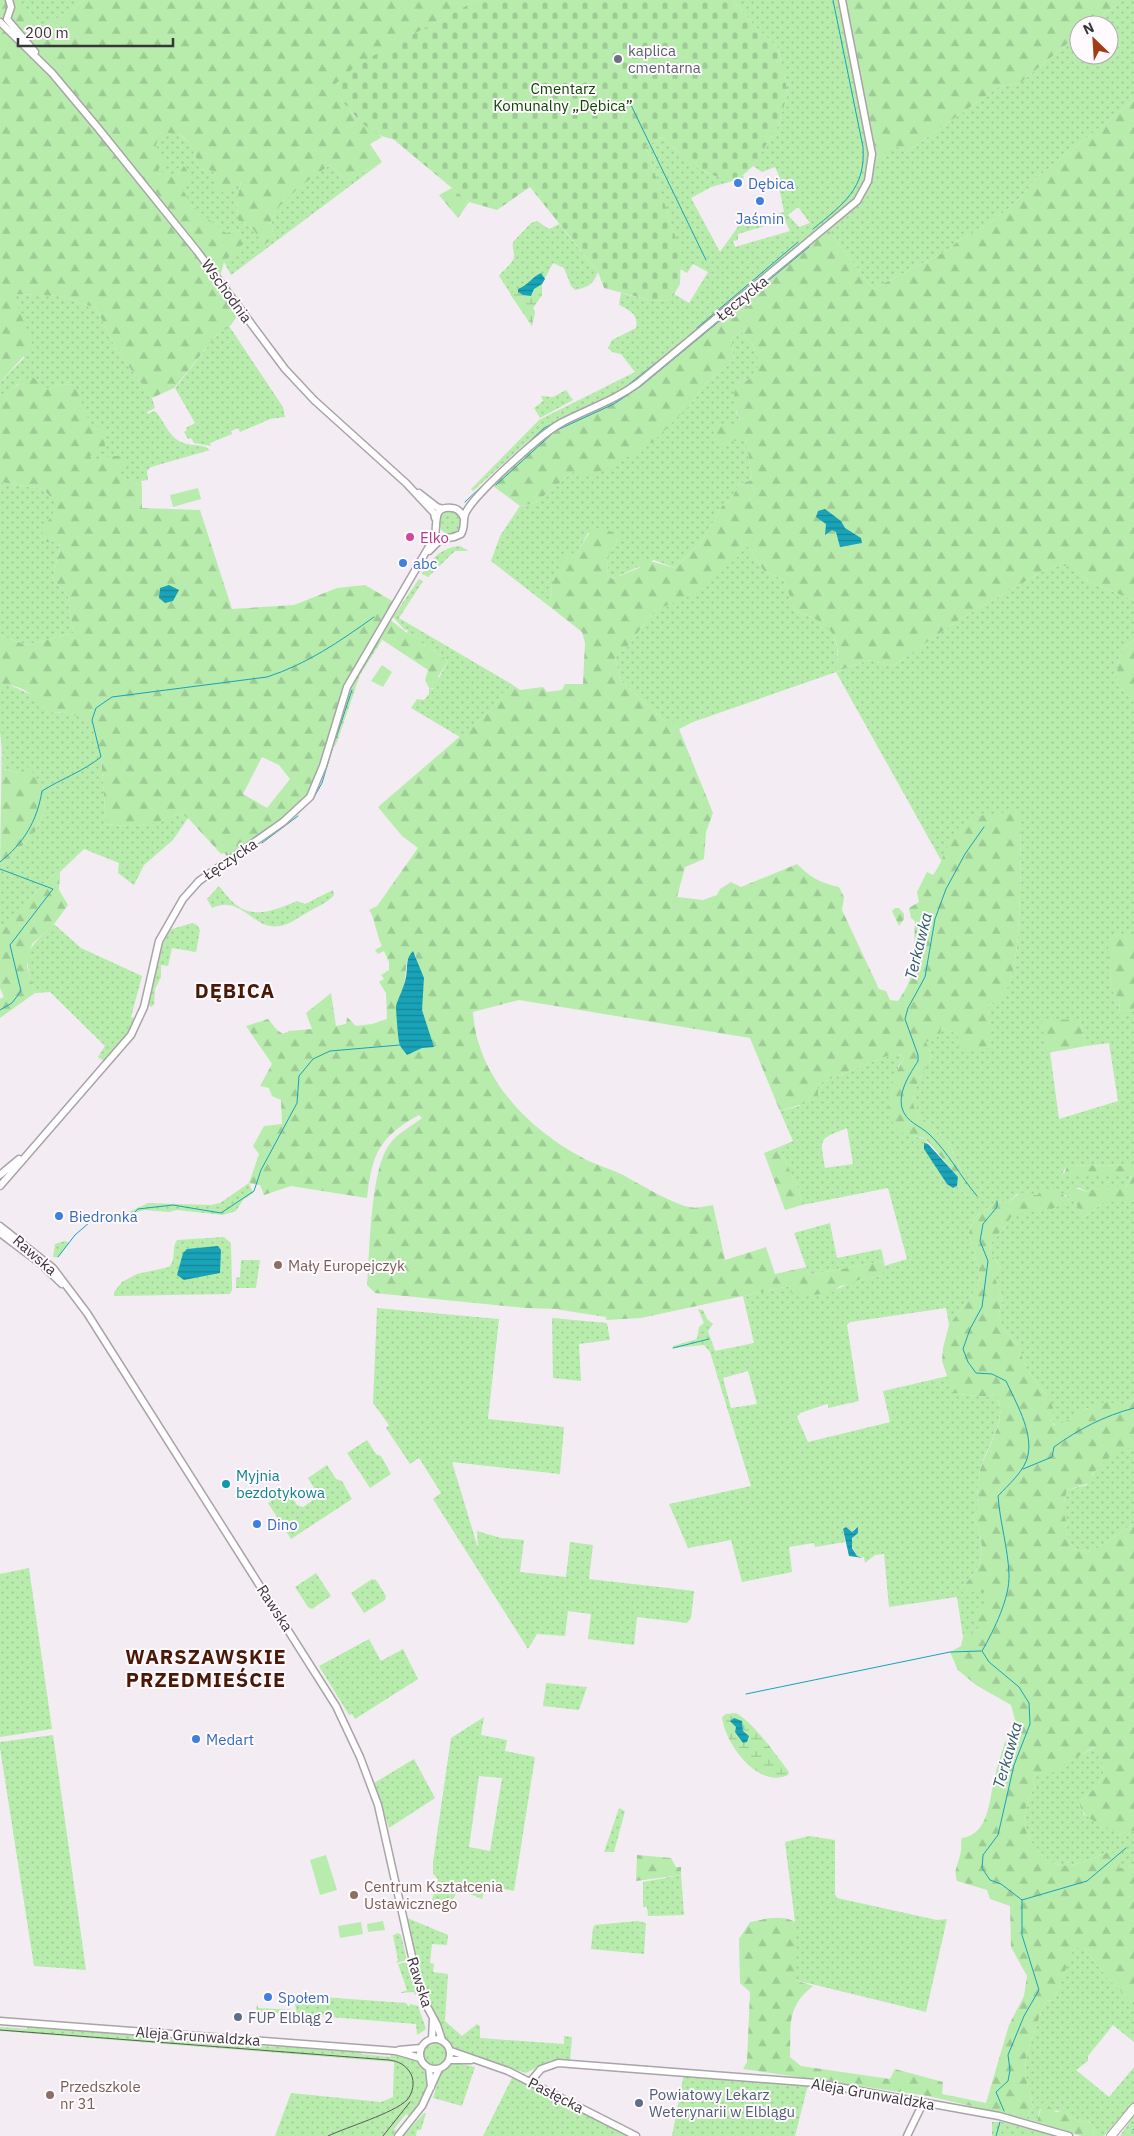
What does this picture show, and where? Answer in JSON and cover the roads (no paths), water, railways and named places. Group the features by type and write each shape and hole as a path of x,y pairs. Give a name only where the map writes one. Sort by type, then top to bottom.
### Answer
{"highway":[{"path":"1111,2135 1134,2108"}],"street":[{"name":"Wschodnia","path":"9,0 11,7 8,12 8,19 10,24 197,251 285,370 314,400 406,483 428,507 435,518"},
{"name":"Łęczycka","path":"421,562 441,539 454,538 461,534 464,527 464,518 468,510 487,488 551,429 612,401 638,383 857,201 868,181 872,154 842,0"},
{"name":"Wschodnia","path":"0,22 42,61"},
{"path":"406,483 437,508 444,509 462,507 487,488"},
{"path":"456,508 464,518"},
{"path":"435,518 444,509"},
{"name":"Łęczycka","path":"0,1186 135,1029 144,1007 157,948 167,923 183,899 199,881 277,827 300,808 310,796 323,766 347,687 436,535 435,518"},
{"path":"435,528 445,538"},
{"name":"Łęczycka","path":"0,1175 30,1150"},
{"name":"Rawska","path":"0,1226 50,1265 98,1329 316,1672 343,1719 378,1805 413,1963 424,1999 437,2024 442,2040"},
{"name":"Rawska","path":"0,1233 36,1260 67,1288"},
{"name":"Rawska","path":"432,2039 433,2018"},
{"name":"Aleja Grunwaldzka","path":"0,2021 396,2051 421,2048"},
{"path":"398,2136 422,2106 439,2069 449,2060 451,2051 447,2043 442,2040 432,2039 421,2048 420,2058 429,2068 430,2087"},
{"name":"Aleja Grunwaldzka","path":"396,2051 420,2058"},
{"name":"Pasłęcka","path":"451,2051 498,2067 636,2136"},
{"name":"Pasłęcka","path":"449,2060 473,2060"},
{"name":"Aleja Grunwaldzka","path":"530,2082 541,2069 558,2064 804,2082 1002,2117 1069,2136"},
{"path":"429,2068 439,2069"},
{"path":"907,2136 923,2103"}],"water":[{"path":"541,273 545,279 542,284 534,289 531,296 518,292 518,289"},
{"path":"825,509 841,521 845,528 861,538 862,543 840,547 836,532 832,530 825,535 826,524 816,517 818,511"},
{"path":"169,585 179,590 173,601 165,603 159,598 160,588"},
{"path":"413,951 424,978 422,1010 434,1047 422,1048 407,1055 399,1043 396,1006 405,981 408,960"},
{"path":"924,1143 928,1144 958,1177 957,1186 953,1188 947,1184 924,1149"},
{"path":"218,1246 221,1250 220,1273 184,1280 177,1275 183,1253 187,1249"},
{"path":"846,1527 852,1532 858,1527 858,1533 852,1538 852,1548 857,1556 863,1558 849,1556 843,1529"},
{"path":"734,1718 742,1721 743,1731 749,1736 747,1742 743,1743 735,1732 736,1727 730,1721"}],"waterway":[{"path":"813,229 834,212 850,194 861,174 863,162 863,147 833,0"},
{"path":"629,101 706,260"},
{"path":"697,328 798,242"},
{"path":"496,485 555,431 614,404 641,386 809,247"},
{"path":"623,389 681,343"},
{"path":"465,502 544,428 575,413"},
{"path":"0,862 16,847 28,831 37,812 42,791 101,757 92,720 96,708 112,697 267,677 309,659 335,644 374,617"},
{"path":"354,682 378,642"},
{"path":"336,738 352,690"},
{"path":"313,799 322,783 333,746"},
{"path":"262,843 298,816"},
{"name":"Terkawka","path":"977,1196 936,1141 906,1117 901,1102 905,1083 918,1061 918,1055 905,1019 908,1008 925,977 935,919 946,889 965,854 984,827"},
{"path":"0,869 53,889 10,945 21,991 12,1003 0,1010"},
{"path":"58,1257 75,1235 90,1222 112,1219 134,1213 138,1209 173,1205 221,1213 254,1191 261,1170 297,1103 299,1076 313,1059 330,1051 400,1045"},
{"name":"Terkawka","path":"997,1201 997,1207 983,1224 980,1241 988,1261 982,1307 970,1329 963,1349 968,1362 976,1373 992,1374 1006,1381 1026,1426 1029,1446 1028,1455 1023,1467 998,1496 1006,1545 1009,1583 1000,1614 982,1651 989,1662 1019,1687 1029,1703 1030,1724 1014,1765 998,1835 983,1855 982,1868 990,1880 1001,1884 1022,1900 1022,1935 1039,1990 1024,2016 1008,2055 1010,2070 1008,2081 996,2092 1004,2111"},
{"path":"673,1348 709,1339"},
{"path":"1023,1469 1052,1457 1054,1447 1082,1429 1102,1419 1134,1408"},
{"path":"746,1694 950,1652 981,1651"},
{"path":"1022,1900 1087,1881 1126,1848"},
{"name":"Terkawka","path":"996,2136 1000,2122"}],"tram line":[{"path":"0,2030 389,2060 396,2061 407,2068 412,2077 413,2084 411,2094 407,2100 392,2110 328,2136"},
{"path":"383,2136 410,2102"}],"place":[{"name":"kaplica cmentarna","path":"618,59"},
{"name":"Dębica","path":"738,183"},
{"name":"Jaśmin","path":"760,201"},
{"name":"Elko","path":"410,537"},
{"name":"abc","path":"403,563"},
{"name":"Biedronka","path":"59,1216"},
{"name":"Mały Europejczyk","path":"278,1265"},
{"name":"Myjnia bezdotykowa","path":"226,1484"},
{"name":"Dino","path":"257,1524"},
{"name":"Medart","path":"196,1739"},
{"name":"Centrum Kształcenia Ustawicznego","path":"354,1895"},
{"name":"Społem","path":"268,1997"},
{"name":"FUP Elbląg 2","path":"238,2017"},
{"name":"Przedszkole nr 31","path":"50,2095"},
{"name":"Powiatowy Lekarz Weterynarii w Elblągu","path":"639,2103"}],"district":[{"name":"DĘBICA","path":"235,990"},
{"name":"WARSZAWSKIE PRZEDMIEŚCIE","path":"206,1668"}],"park label":[{"name":"Cmentarz Komunalny „Dębica”","path":"563,96"}]}
